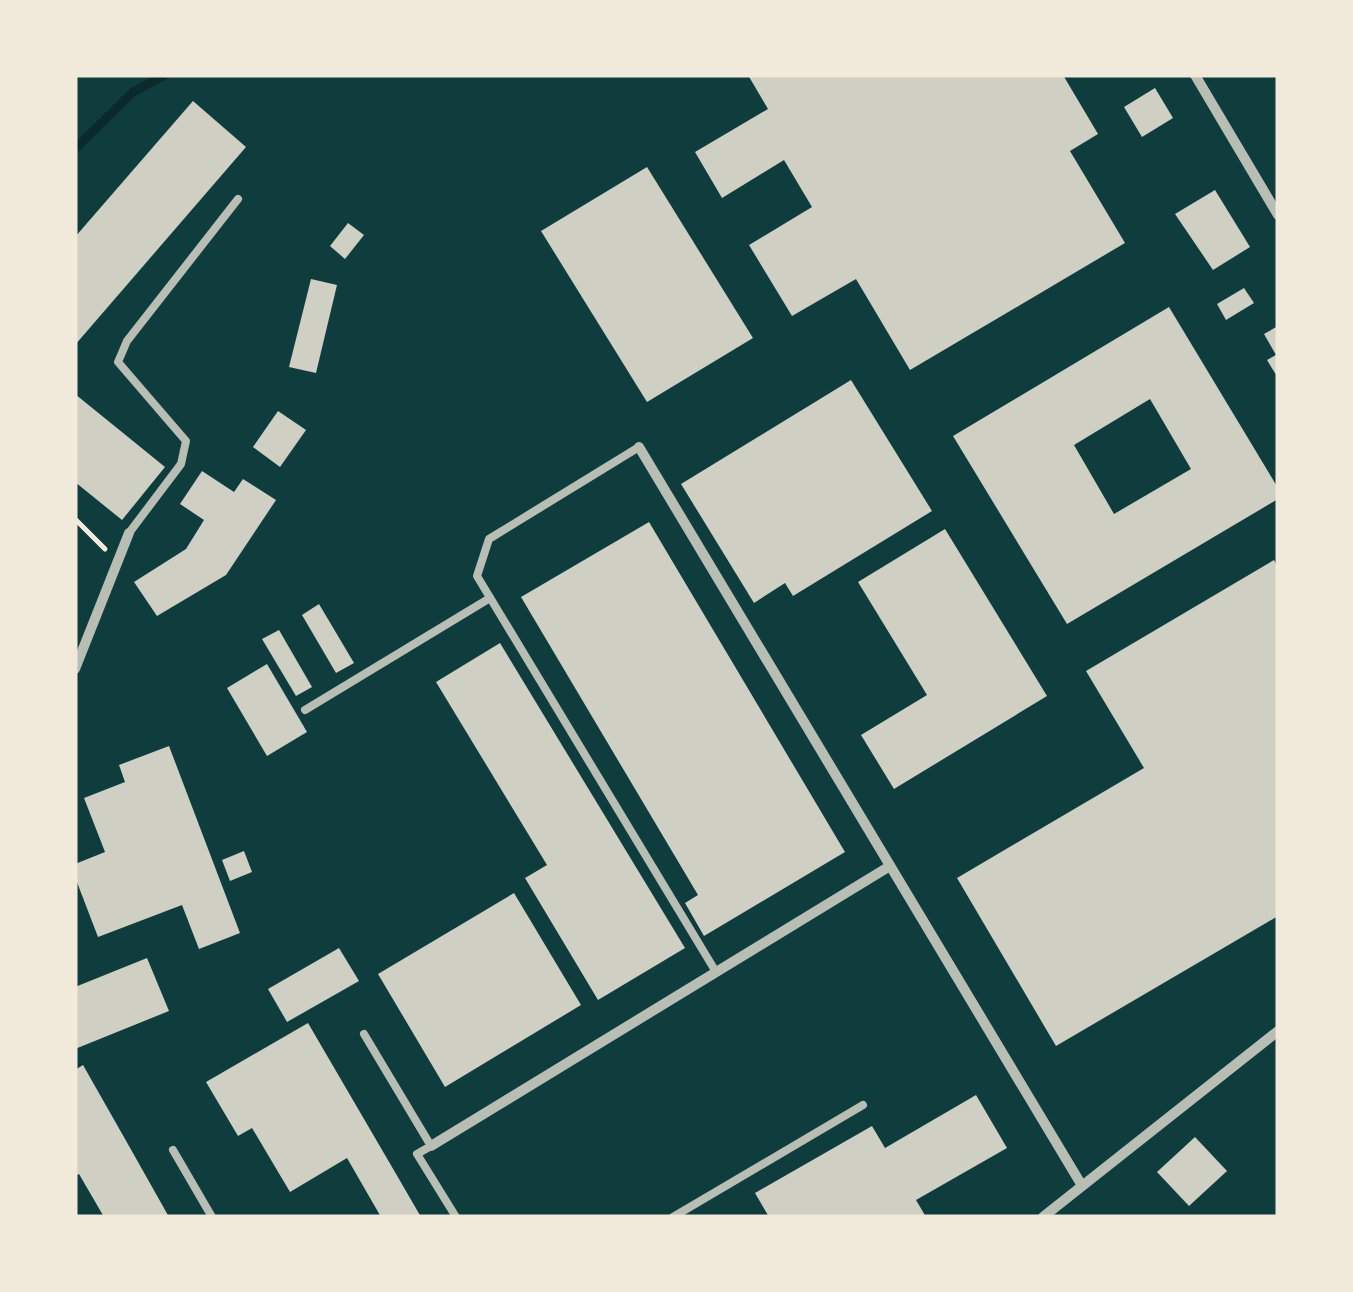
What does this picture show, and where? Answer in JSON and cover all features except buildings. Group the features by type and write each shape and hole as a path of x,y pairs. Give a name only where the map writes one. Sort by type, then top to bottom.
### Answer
{"street":[{"path":"1195,75 1278,214"},
{"path":"639,448 1081,1184"},
{"path":"75,669 129,534"},
{"path":"431,1146 890,866"},
{"path":"1043,1217 1278,1031"}],"lane":[{"path":"129,534 181,464 186,440 118,362 126,341 238,199"},
{"path":"639,448 488,539 477,576 716,972"},
{"path":"305,710 490,598"},
{"path":"364,1034 431,1146 417,1154 456,1217"},
{"path":"673,1217 863,1105"},
{"path":"173,1150 212,1216"}],"path":[{"path":"75,519 118,563"}],"waterway":[{"path":"75,149 133,92 165,75"}]}
